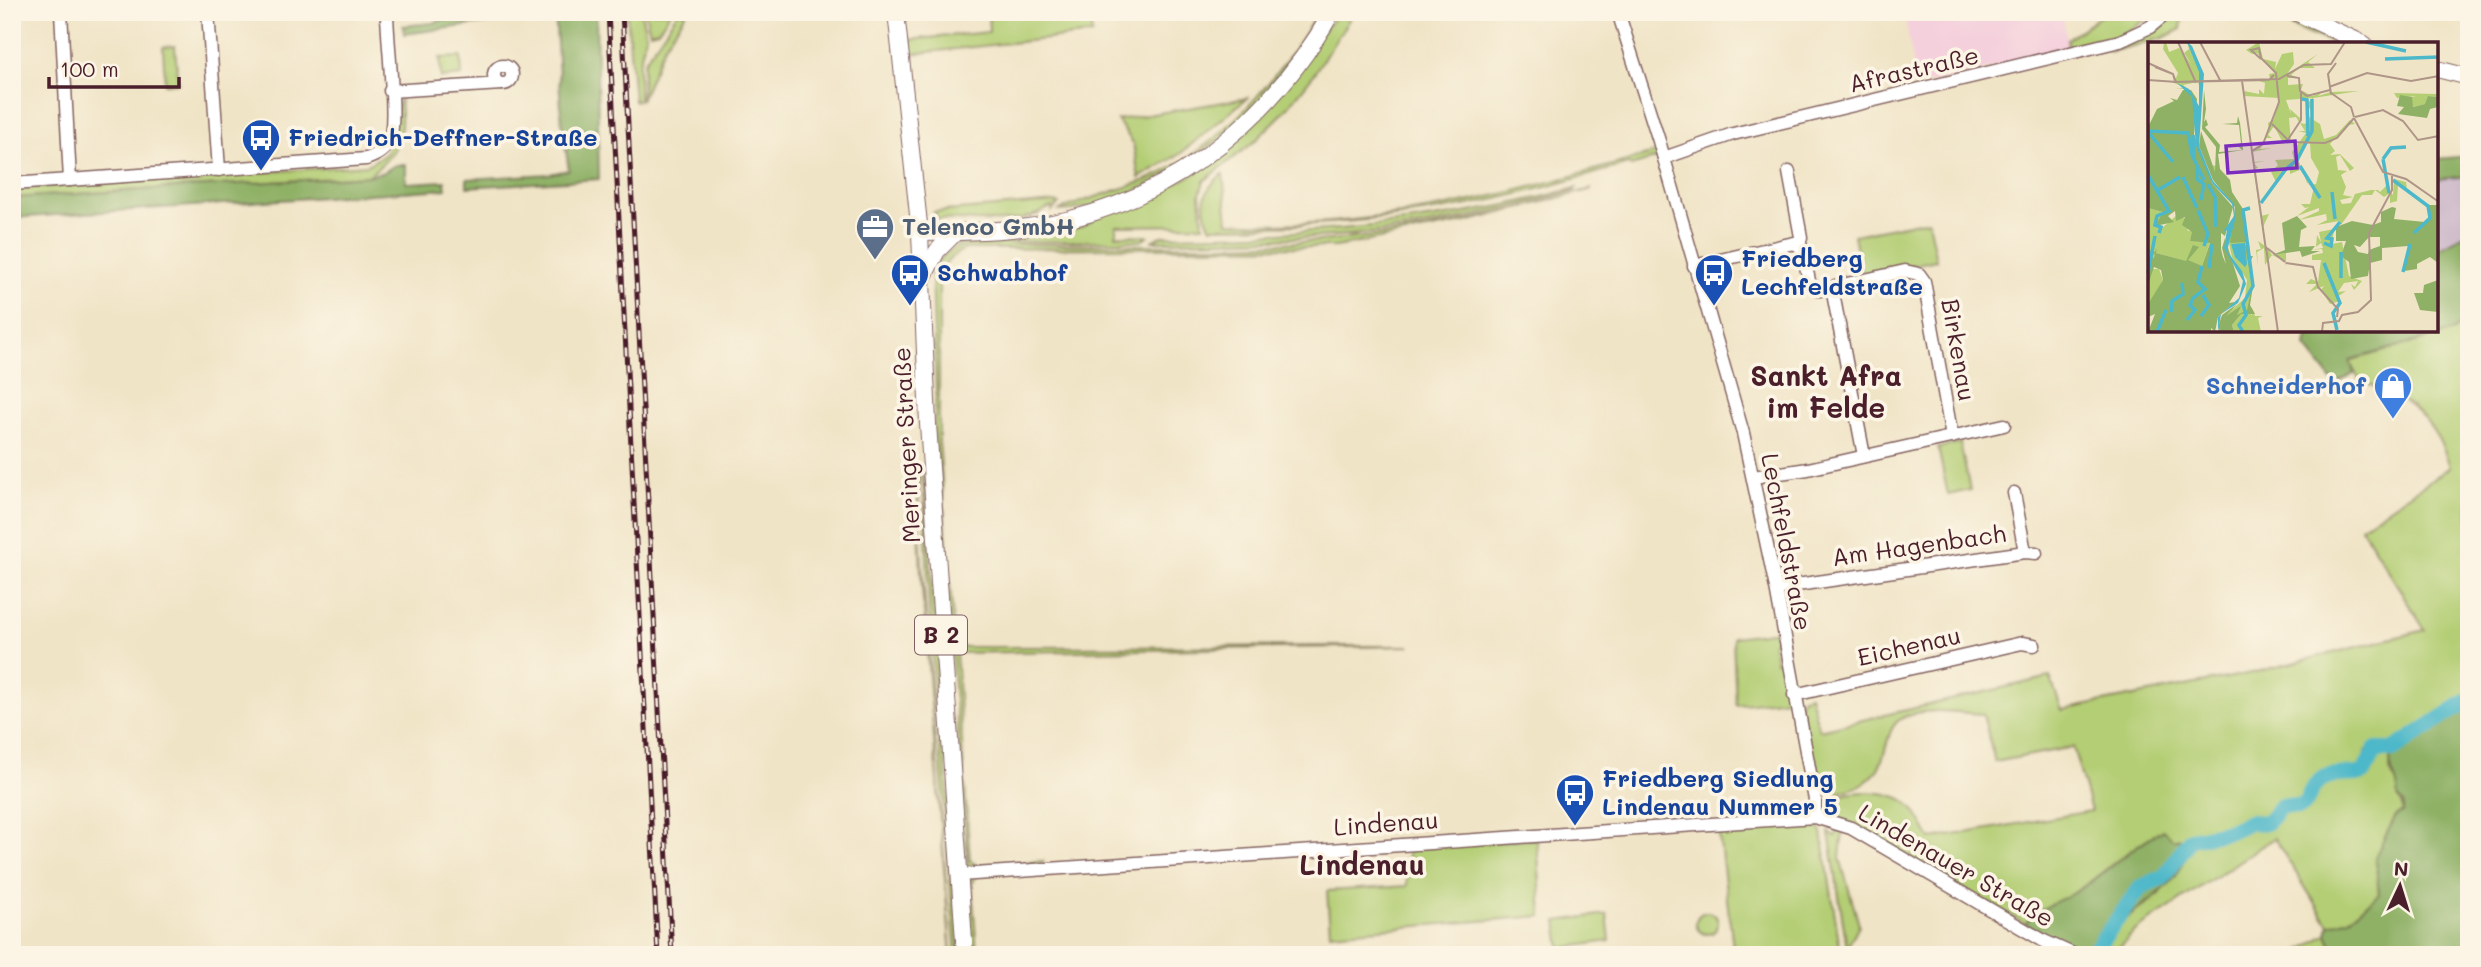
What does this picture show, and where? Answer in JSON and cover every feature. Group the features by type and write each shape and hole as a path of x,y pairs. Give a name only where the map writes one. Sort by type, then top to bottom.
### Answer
{"main road":[{"name":"Meringer Straße","path":"896,12 920,233 930,466 960,875"},
{"path":"920,233 1020,228 1092,214 1133,200 1175,178 1213,152 1264,106 1293,70 1332,12"},
{"path":"2295,12 2360,42"},
{"path":"2439,70 2469,77"},
{"path":"922,282 937,251 956,232"},
{"name":"B 2","path":"960,875 965,955"}],"street":[{"path":"61,12 70,180"},
{"path":"208,12 219,170"},
{"path":"12,184 366,159 386,148 392,124 387,12"},
{"name":"Lechfeldstraße","path":"1618,12 1664,158 1753,477 1815,800 1815,817"},
{"name":"Afrastraße","path":"1664,158 1733,134 2120,41 2150,27 2168,12"},
{"path":"390,91 502,84"},
{"path":"1789,172 1801,237 1799,244 1810,285 1819,290 1832,288 1864,456"},
{"path":"1694,266 1788,244 1799,244"},
{"name":"Birkenau","path":"1832,288 1913,271 1922,277 1952,436"},
{"path":"1753,477 2004,425"},
{"name":"Am Hagenbach","path":"1776,588 2031,553 2014,493"},
{"name":"Eichenau","path":"1794,695 2022,643 2034,645"},
{"name":"Lindenau","path":"960,875 1815,817"},
{"name":"Lindenauer Straße","path":"1815,817 1851,828 2044,941 2075,955"}],"shaded area":[{"path":"1904,12 2062,12 2069,50 1917,86"},
{"path":"2469,176 2469,233 2439,249 2439,178"}],"green space":[{"path":"467,12 522,12 501,21 404,34 403,26 433,23"},
{"path":"555,12 596,12 599,179 467,187 467,179 549,174 569,170 562,126"},
{"path":"627,12 641,12 646,35 639,64 639,100 634,101"},
{"path":"645,12 671,12 658,30 650,32"},
{"path":"678,12 687,12 664,46 641,100 644,62"},
{"path":"988,12 1089,12 1092,34 911,54 908,40 989,32"},
{"path":"1318,12 1326,12 1282,74 1245,117 1214,143 1173,171 1128,194 1104,203 1059,211 1149,179 1200,149 1246,109 1266,86"},
{"path":"1339,12 1354,12 1311,78 1284,112 1255,141 1204,181 1200,194 1203,225 1116,226 1116,235 1148,236 1141,241 967,242 948,246 965,239 1072,229 1196,173 1218,155"},
{"path":"2106,12 2158,12 2118,37 2069,50 2067,40"},
{"path":"2265,12 2286,12 2343,42 2326,41"},
{"path":"2175,17 2182,21 2181,29 2163,38 2109,52"},
{"path":"175,46 178,83 165,84 163,47"},
{"path":"461,57 462,76 441,78 440,58"},
{"path":"400,96 401,122 398,142 388,158 368,176 12,198 12,189 367,165 386,154"},
{"path":"1247,98 1180,154 1139,178 1133,143 1117,120"},
{"path":"1658,152 1658,158 1515,195 1387,218 1299,225 1211,227 1204,205 1207,191 1223,174 1228,222 1283,224 1391,215 1499,195"},
{"path":"2469,156 2469,176 2439,179 2439,159"},
{"path":"395,165 406,165 406,183 445,181 446,189 12,218 12,198 368,176 384,172"},
{"path":"1576,188 1574,191 1498,210 1396,230 1288,238 1151,241 1162,236 1320,231 1421,220 1472,212"},
{"path":"1056,202 1059,204 1052,211 1052,207 1014,220 937,219 934,212"},
{"path":"1520,208 1459,224 1336,247 966,249 949,260 939,278 939,442 955,647 1410,646 956,653 970,860 977,866 1043,861 1043,864 971,869 968,866 934,427 936,390 932,270 936,264 945,254 956,248 976,244 1225,245 1325,241 1429,228"},
{"path":"1928,220 1936,260 1862,276 1854,235"},
{"path":"2469,232 2469,314 2454,331 2350,360 2354,374 2335,384 2306,347 2309,332 2439,332 2439,249"},
{"path":"2469,314 2469,697 2391,745 2366,750 2361,768 2333,770 2318,775 2307,787 2304,797 2294,804 2278,802 2265,820 2184,839 2172,839 2163,831 2131,850 2074,893 2038,912 2025,924 1825,811 1821,805 1850,793 1888,794 1910,805 1931,839 2091,811 2073,747 1995,762 1983,714 1934,711 1906,716 1896,722 1891,731 1874,775 1845,791 1832,794 1822,792 1819,790 1799,702 1803,697 1810,695 1819,730 2050,677 2062,710 2252,673 2425,630 2361,527 2450,467 2444,450 2427,422 2405,402 2360,381 2349,361 2454,331"},
{"path":"1960,443 1970,490 1948,495 1938,448"},
{"path":"917,473 920,474 918,505"},
{"path":"923,475 960,955 956,955 930,623"},
{"path":"919,520 951,955 921,576"},
{"path":"1778,631 1780,641 1773,642 1776,661 1782,660 1788,699 1736,705 1733,637"},
{"path":"2469,704 2469,793 2465,801 2469,806 2469,945 2455,955 2336,955 2327,934 2329,925 2349,919 2379,894 2375,857 2396,815 2403,812 2404,804 2398,797 2391,766 2391,751"},
{"path":"2391,751 2390,771 2399,787 2403,812 2377,877 2379,894 2349,919 2329,925 2274,838 2136,930 2112,955 2097,955 2126,919 2160,894 2186,852 2185,847 2200,839 2231,834 2248,825 2270,827 2284,810 2291,809 2295,812 2309,806 2326,779 2364,773 2377,754"},
{"path":"1811,820 1822,832 1841,955 1734,955 1718,827"},
{"path":"1840,828 1843,830 1840,858 1859,925 1847,948 1829,832 1835,837"},
{"path":"2163,830 2172,839 2184,839 2182,866 2168,885 2124,921 2097,955 2071,950 2025,924 2044,908 2090,883"},
{"path":"1537,839 1542,916 1330,933 1327,891 1407,886 1408,848"},
{"path":"970,879 975,879 972,884 977,955 972,955 968,889"},
{"path":"1707,912 1715,915 1718,923 1715,931 1707,934 1699,931 1696,923 1699,915"},
{"path":"1607,914 1610,941 1561,948 1557,921"},
{"path":"2327,934 2336,955 2293,955"}],"waterway":[{"path":"2091,955 2141,887 2164,877 2190,839 2230,831 2249,822 2266,823 2282,806 2300,807 2321,780 2333,775 2364,773 2375,750 2393,750 2469,700"}],"railway":[{"path":"608,12 658,955"},
{"path":"622,12 672,955"}],"place":[{"name":"Friedrich-Deffner-Straße","path":"261,172"},
{"name":"Telenco GmbH","path":"875,261"},
{"name":"Schwabhof","path":"910,307"},
{"name":"Friedberg Lechfeldstraße","path":"1714,307"},
{"name":"Schneiderhof","path":"2393,420"},
{"name":"Friedberg Siedlung Lindenau Nummer 5","path":"1575,827"}],"district":[{"name":"Sankt Afra im Felde","path":"1826,392"},
{"name":"Lindenau","path":"1362,865"}]}
